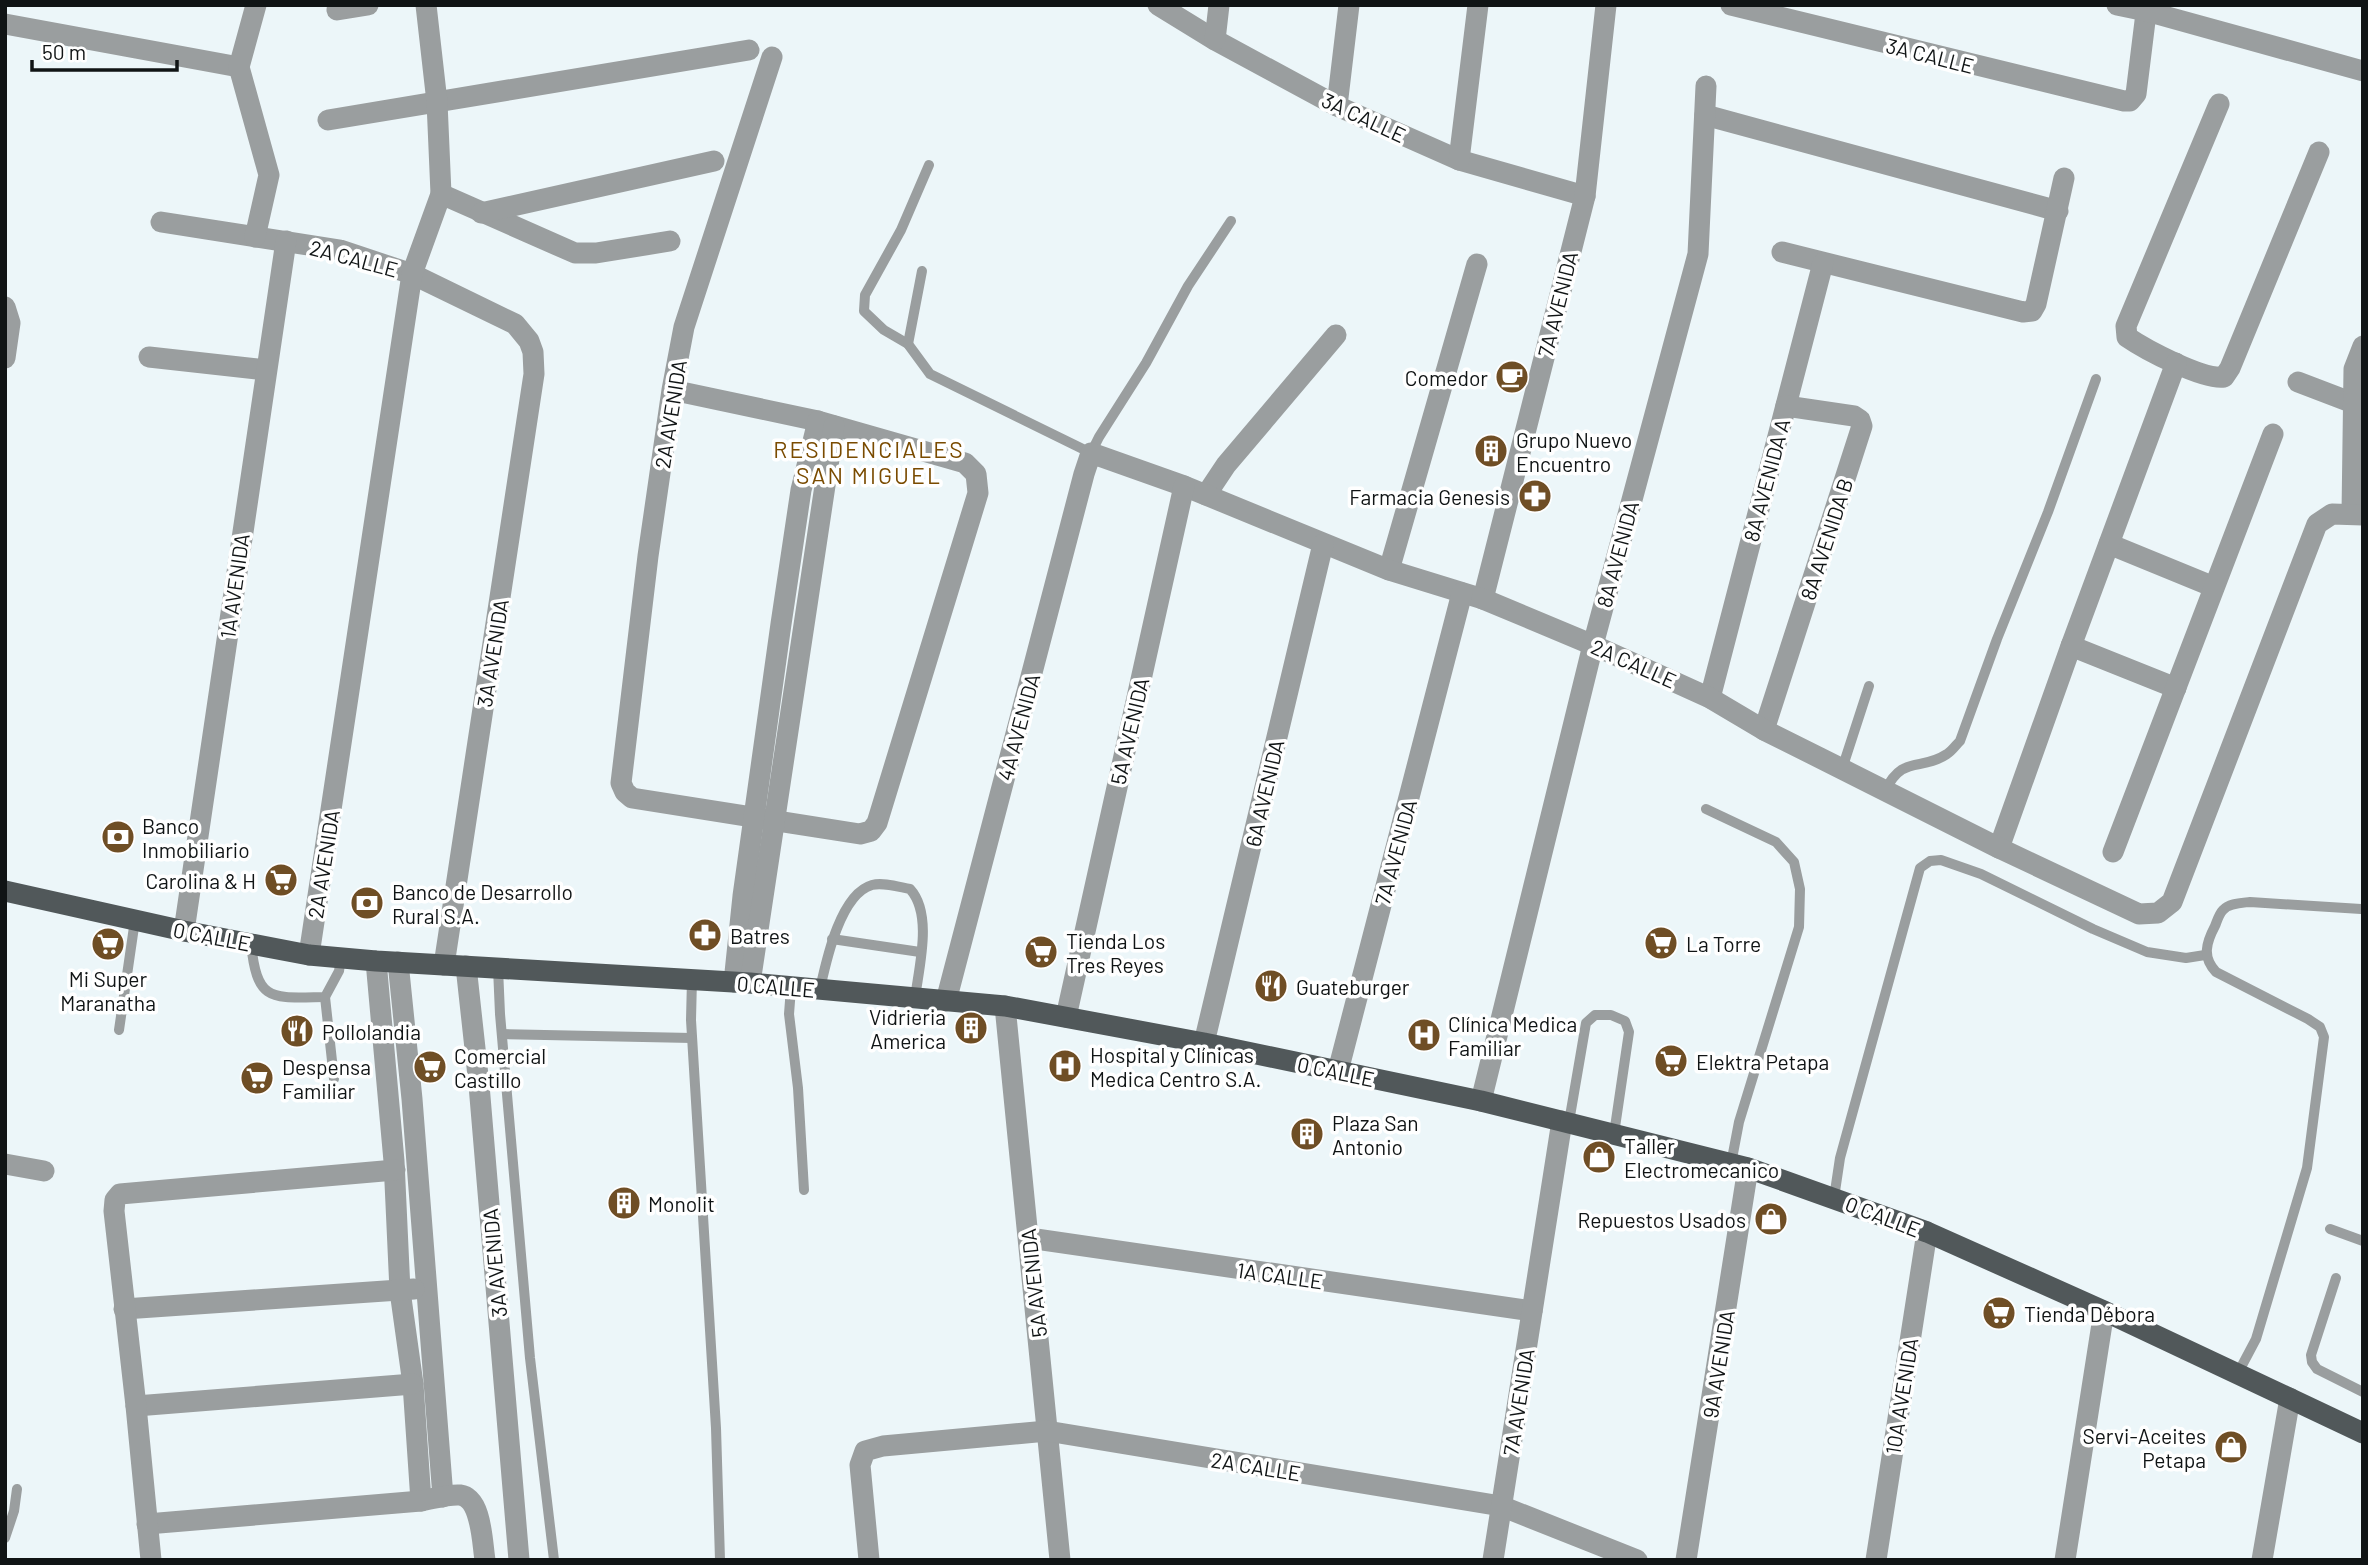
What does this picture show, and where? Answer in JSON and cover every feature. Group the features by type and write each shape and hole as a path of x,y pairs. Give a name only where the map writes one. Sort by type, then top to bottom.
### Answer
{"main road":[{"name":"0 CALLE","path":"5,891 309,955 742,982 1005,1006 1204,1043 1481,1101 1739,1166 1927,1232 2104,1311 2363,1433"}],"street":[{"path":"255,237 269,175 239,67 256,5"},
{"path":"337,10 368,5"},
{"path":"426,5 437,102 441,194 575,253 596,253 670,240"},
{"name":"3A CALLE","path":"1158,5 1215,40 1337,106 1459,160 1585,196"},
{"path":"1215,40 1219,5"},
{"path":"1337,106 1349,5"},
{"path":"1459,160 1478,5"},
{"name":"7A AVENIDA","path":"1483,599 1585,196 1606,5"},
{"name":"3A CALLE","path":"1731,5 2104,98 2130,101 2136,94 2146,8"},
{"path":"2117,5 2146,8 2363,71"},
{"path":"5,24 239,67"},
{"path":"328,121 749,50"},
{"name":"2A AVENIDA","path":"764,818 632,798 621,783 648,556 684,327 772,57"},
{"name":"8A AVENIDA","path":"1481,1101 1593,645 1698,254 1706,86"},
{"path":"2219,104 2126,326 2127,337 2176,363 2214,378 2224,377 2319,152"},
{"path":"1705,115 2058,211"},
{"path":"481,213 714,162"},
{"path":"1782,252 2023,312 2032,311 2036,304 2064,178"},
{"name":"2A AVENIDA","path":"309,955 412,274 441,194"},
{"name":"2A CALLE","path":"161,222 340,250 412,274 515,324 528,341"},
{"name":"1A AVENIDA","path":"184,930 286,242"},
{"name":"8A AVENIDA A","path":"1710,698 1823,263"},
{"path":"1389,570 1477,264"},
{"path":"5,358 10,323 7,309"},
{"path":"1206,495 1226,465 1336,335"},
{"name":"3A AVENIDA","path":"444,965 534,374 533,352 528,341"},
{"path":"2357,515 2354,369 2363,346"},
{"path":"149,357 266,370"},
{"path":"1999,848 2176,363"},
{"path":"2298,382 2353,403"},
{"path":"672,390 826,423 965,463 976,474 978,493 877,823 871,831 860,834 764,818"},
{"name":"8A AVENIDA B","path":"1764,730 1862,426 1860,420 1854,416 1786,405"},
{"path":"742,982 764,818 781,624 801,490 826,423"},
{"path":"764,818 803,627 826,423"},
{"path":"2113,852 2273,433"},
{"name":"2A CALLE","path":"1091,453 1184,486 1389,570 1483,599 1593,645 1710,698 1764,730 1885,791 2139,914 2158,912 2172,902 2317,524 2332,514 2357,515"},
{"name":"4A AVENIDA","path":"946,1002 1070,524 1091,453"},
{"name":"5A AVENIDA","path":"1066,1017 1184,486"},
{"name":"6A AVENIDA","path":"1204,1043 1323,544"},
{"path":"2109,544 2214,587"},
{"name":"7A AVENIDA","path":"1338,1071 1462,593"},
{"path":"781,624 803,627"},
{"path":"2071,646 2176,688"},
{"path":"376,961 394,1170 400,1291 413,1384 421,1501"},
{"path":"398,962 443,1497"},
{"name":"3A AVENIDA","path":"466,966 480,1099 519,1560"},
{"name":"5A AVENIDA","path":"1005,1006 1060,1560"},
{"name":"7A AVENIDA","path":"1493,1560 1565,1121"},
{"path":"5,1164 44,1171"},
{"name":"9A AVENIDA","path":"1686,1560 1739,1166"},
{"path":"151,1560 115,1200 120,1195 394,1170"},
{"name":"10A AVENIDA","path":"1876,1560 1927,1232"},
{"name":"1A CALLE","path":"1029,1238 1532,1311"},
{"path":"124,1309 427,1287"},
{"path":"2065,1560 2104,1311"},
{"path":"136,1406 413,1384"},
{"path":"2262,1560 2290,1398"},
{"name":"2A CALLE","path":"869,1560 860,1465 865,1451 883,1446 1047,1431 1501,1506 1637,1560"},
{"path":"147,1524 421,1501 462,1495 471,1500 477,1508 485,1560"}],"lane":[{"path":"929,164 901,230 865,295 864,311 884,330 908,344 930,374 1091,453 1146,363 1188,286 1231,221"},
{"path":"908,344 922,271"},
{"path":"1885,791 1897,771 1930,762 1947,754 1960,741 2096,379"},
{"path":"1842,769 1869,686"},
{"path":"1706,809 1776,842 1794,862 1800,889 1799,927 1739,1122 1739,1166"},
{"path":"1834,1198 1840,1158 1920,868 1930,861 1941,860 1980,874 2147,952 2186,958 2205,955"},
{"path":"820,989 832,939 843,915 865,888 874,884 910,889 917,896 923,922 915,998"},
{"path":"2238,1373 2256,1339 2307,1167 2324,1037 2320,1027 2216,972 2205,955 2208,939 2223,909 2237,903 2361,909"},
{"path":"119,1030 135,920"},
{"path":"832,939 920,952"},
{"path":"251,943 254,970 264,989 276,997 325,997"},
{"path":"334,1079 325,997 339,971 341,958"},
{"path":"498,968 530,1357 554,1560"},
{"path":"692,979 692,1038 716,1428 720,1560"},
{"path":"791,988 789,1014 799,1088 804,1190"},
{"path":"1565,1121 1586,1023 1595,1015 1611,1015 1625,1021 1629,1032 1614,1134"},
{"path":"502,1034 692,1038"},
{"path":"2330,1229 2363,1241"},
{"path":"2336,1278 2311,1355 2312,1362 2316,1369 2363,1392"},
{"path":"5,1538 15,1511 17,1489"}],"place":[{"name":"Comedor","path":"1512,377"},
{"name":"Grupo Nuevo Encuentro","path":"1491,451"},
{"name":"Farmacia Genesis","path":"1535,496"},
{"name":"Banco Inmobiliario","path":"118,837"},
{"name":"Carolina & H","path":"281,880"},
{"name":"Banco de Desarrollo Rural S.A.","path":"367,903"},
{"name":"Batres","path":"705,935"},
{"name":"La Torre","path":"1661,943"},
{"name":"Mi Super Maranatha","path":"108,944"},
{"name":"Tienda Los Tres Reyes","path":"1041,952"},
{"name":"Guateburger","path":"1271,986"},
{"name":"Vidrieria America","path":"971,1028"},
{"name":"Pollolandia","path":"297,1031"},
{"name":"Clínica Medica Familiar","path":"1424,1035"},
{"name":"Elektra Petapa","path":"1671,1061"},
{"name":"Hospital y Clínicas Medica Centro S.A.","path":"1065,1066"},
{"name":"Comercial Castillo","path":"430,1067"},
{"name":"Despensa Familiar","path":"257,1078"},
{"name":"Plaza San Antonio","path":"1307,1134"},
{"name":"Taller Electromecanico","path":"1599,1157"},
{"name":"Monolit","path":"624,1203"},
{"name":"Repuestos Usados","path":"1771,1219"},
{"name":"Tienda Débora","path":"1999,1313"},
{"name":"Servi-Aceites Petapa","path":"2231,1447"}],"district":[{"name":"RESIDENCIALES SAN MIGUEL","path":"869,462"}]}
